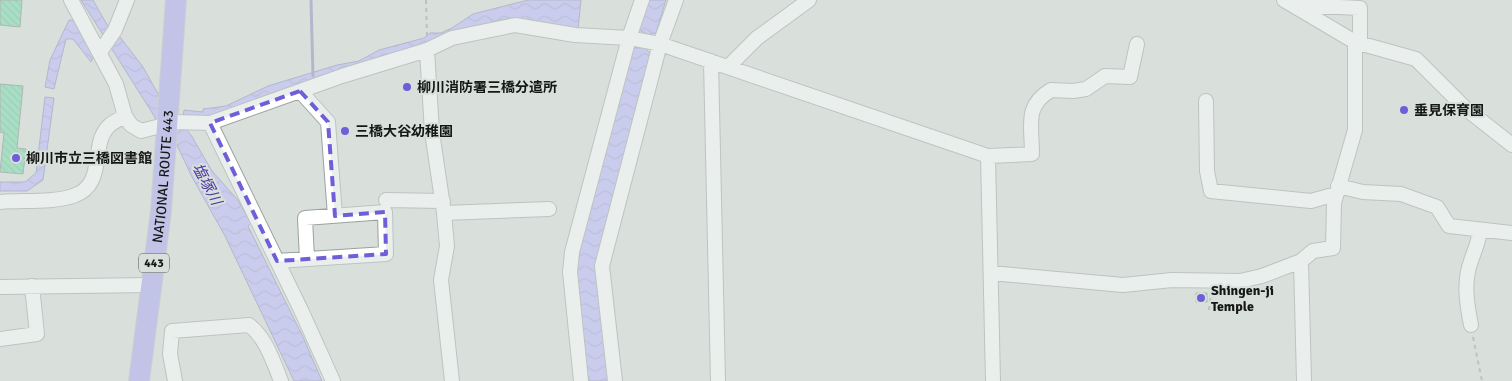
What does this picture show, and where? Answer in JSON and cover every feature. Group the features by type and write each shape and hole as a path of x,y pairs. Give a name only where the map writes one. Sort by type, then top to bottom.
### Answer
{"highway":[{"name":"NATIONAL ROUTE 443","path":"139,381 161,212 163,127 176,0"}],"street":[{"path":"71,0 101,50 116,84 125,116 131,126 141,131 163,127 176,122 206,124 427,50 452,38 514,25 575,35 629,38 660,44 988,156 1032,154 1032,110 1035,102 1051,90 1073,91 1086,89 1105,76 1130,77 1137,44"},
{"path":"101,50 116,30 127,0"},
{"path":"581,381 570,272 572,252 629,38 642,0"},
{"path":"615,381 602,266 660,44 676,0"},
{"path":"728,67 756,38 809,0"},
{"path":"1288,2 1358,43 1416,59 1465,108 1512,145"},
{"path":"991,273 1123,285 1172,280 1240,281 1262,276 1301,261 1313,252 1334,248 1337,190 1355,130 1360,8 1288,2"},
{"path":"427,50 432,132 447,246 441,280 452,381"},
{"path":"711,61 718,381"},
{"path":"300,91 328,122 335,216"},
{"path":"1206,101 1207,171 1211,191 1311,201 1337,190 1402,194 1437,207 1449,226 1480,231 1512,233"},
{"path":"0,202 62,198 85,190 93,179 102,138 108,127 125,116"},
{"path":"206,124 277,262 333,381"},
{"path":"988,156 993,381"},
{"path":"386,200 443,207 549,209"},
{"path":"277,262 386,254 385,212 305,218 307,259"},
{"path":"1470,325 1466,298 1470,262 1478,247 1480,231"},
{"path":"1301,261 1304,381"},
{"path":"0,286 151,285"},
{"path":"0,339 37,334 32,286"},
{"path":"175,381 170,354 172,331 249,324 258,331 265,343 281,381"}],"path":[{"path":"426,0 427,50"},
{"path":"1209,310 1212,281"},
{"path":"1470,325 1482,381"}],"highlighted area":[{"path":"300,91 328,122 335,216 385,212 386,254 277,261 210,123"}],"water":[{"name":"塩塚川","path":"81,0 93,0 110,30 120,37 143,67 161,99 191,135 212,171 237,199 251,223 248,226 303,337 322,381 294,381 225,236 192,177 175,141 156,119"},
{"path":"528,0 581,0 578,29 514,20 201,119 183,117 184,110 203,112 203,109 226,106 268,86 337,65 359,61 379,50 424,38 430,33 441,33 473,14"},
{"path":"648,0 666,0 656,33 650,34 646,49 652,55 598,266 611,381 589,381 589,377 585,377 574,271 576,258 631,48 641,48 645,33 639,30"},
{"path":"69,20 75,20 96,51 91,62 73,39 66,39 54,89 45,87 50,60"},
{"path":"45,97 54,98 43,180 27,191 0,191 0,182 25,182 36,173"}],"building":[{"path":"0,0 22,0 20,27 0,25"},
{"path":"0,84 23,86 17,148 26,149 23,174 0,172 4,133 0,132"},
{"path":"1196,293 1207,293 1207,302 1196,302"}],"waterway":[{"path":"311,0 313,76"}],"place":[{"name":"柳川消防署三橋分遣所","path":"407,87"},
{"name":"垂見保育園","path":"1404,110"},
{"name":"三橋大谷幼稚園","path":"345,131"},
{"name":"柳川市立三橋図書館","path":"16,158"},
{"name":"Shingen-ji Temple","path":"1201,298"}]}
